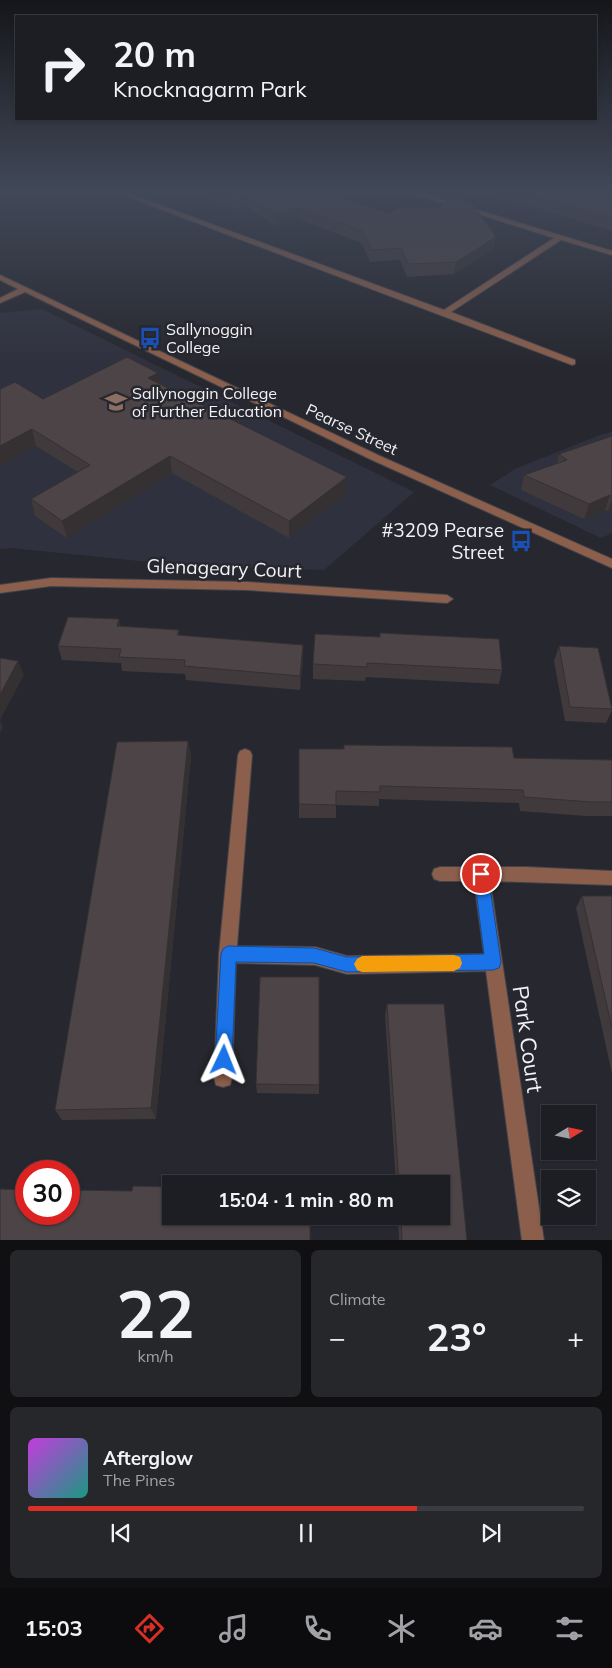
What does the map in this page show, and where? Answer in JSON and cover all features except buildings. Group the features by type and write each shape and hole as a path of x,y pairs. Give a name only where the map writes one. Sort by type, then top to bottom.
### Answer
{"street":[{"path":"274,250 516,339 572,362"},
{"path":"444,313 540,250"},
{"name":"Pearse Street","path":"0,277 376,458 612,564"},
{"path":"0,302 24,289"},
{"name":"Glenageary Court","path":"0,589 52,582 228,586 447,599"},
{"path":"223,1078 228,954 245,755"},
{"path":"440,874 612,878"},
{"name":"Park Court","path":"481,874 533,1240"},
{"path":"228,954 314,956 347,965 493,962"}],"shaded area":[{"name":"Sallynoggin College of Further Education","path":"42,309 414,492 324,570 180,565 11,548 0,549 0,313"},
{"path":"612,432 612,533 601,538 490,485 515,469"}],"slow traffic":[{"path":"362,964 454,963"}],"place":[{"name":"Sallynoggin College","path":"150,338"},
{"name":"Sallynoggin College of Further Education","path":"116,402"},
{"name":"#3209 Pearse Street","path":"521,541"}],"route":[{"path":"224,1060 228,954 314,956 347,965 493,962 481,874"}]}
